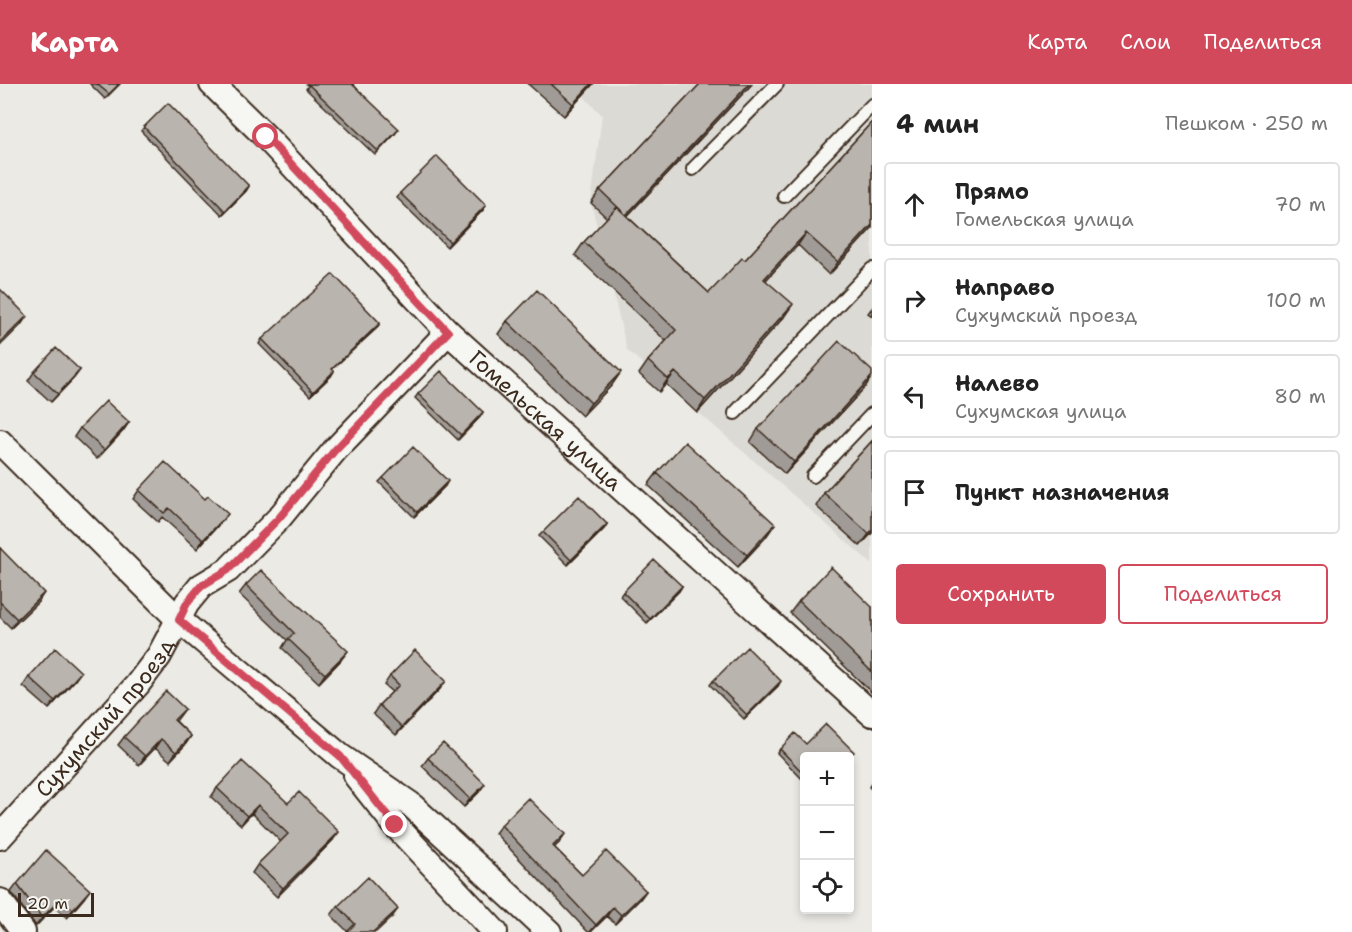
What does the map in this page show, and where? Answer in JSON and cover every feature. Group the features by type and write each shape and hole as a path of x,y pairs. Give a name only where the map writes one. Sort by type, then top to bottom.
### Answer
{"street":[{"name":"Гомельская улица","path":"212,84 266,137 448,332 872,714"},
{"name":"Сухумский проезд","path":"4,824 136,685 159,656 187,603 201,586 228,570 279,518 335,450 448,332"},
{"path":"0,442 179,620 340,756 410,804 549,932"},
{"path":"340,756 395,825 495,932"},
{"path":"0,902 23,932"}],"lane":[{"path":"693,170 777,84"},
{"path":"784,196 872,105"},
{"path":"735,413 872,269"},
{"path":"813,476 872,414"}],"shaded area":[{"path":"571,84 872,84 872,564 627,350 591,202 602,115"}],"building":[{"path":"97,84 119,84 109,94"},
{"path":"310,84 352,84 399,129 378,151"},
{"path":"551,84 591,84 573,104"},
{"path":"700,84 749,84 626,215 600,190"},
{"path":"168,103 249,186 225,211 144,127"},
{"path":"872,122 872,225 838,262 806,233 764,279 793,304 705,400 675,372 668,379 648,361 676,330 584,242 617,207 709,293 742,258 745,260"},
{"path":"437,156 486,205 450,242 400,193"},
{"path":"333,274 380,323 332,369 334,371 313,392 262,339"},
{"path":"0,289 27,316 0,343"},
{"path":"537,290 621,372 591,403 507,321"},
{"path":"839,341 872,371 872,376 794,462 758,429"},
{"path":"56,348 80,370 58,394 34,372"},
{"path":"441,371 483,412 461,435 418,394"},
{"path":"106,401 129,422 104,450 80,428"},
{"path":"872,441 872,530 869,534 824,493"},
{"path":"685,442 775,524 747,555 657,473"},
{"path":"413,447 448,481 417,512 383,478"},
{"path":"165,462 205,499 208,496 228,514 203,540 169,508 164,513 139,490"},
{"path":"579,496 607,524 571,560 543,532"},
{"path":"0,548 44,593 17,619 0,602"},
{"path":"654,560 682,586 650,619 623,592"},
{"path":"831,567 872,607 872,672 799,601"},
{"path":"261,570 348,651 325,674 288,639 294,633 246,585"},
{"path":"747,647 781,681 747,715 713,681"},
{"path":"55,648 81,672 55,701 29,677"},
{"path":"415,650 446,681 402,727 379,705 399,685 390,676"},
{"path":"166,691 185,709 174,720 191,736 176,752 161,739 145,756 124,737"},
{"path":"826,724 854,752 800,752 800,770 780,749 795,733 806,744"},
{"path":"443,743 485,784 470,799 428,758"},
{"path":"242,761 288,803 299,792 339,832 283,888 258,864 288,834 258,805 247,816 217,788"},
{"path":"528,798 565,834 553,846 582,875 606,851 646,891 621,915 613,907 596,925 501,825"},
{"path":"46,850 90,890 73,909 61,898 42,918 17,884"},
{"path":"368,877 398,909 373,932 347,932 355,924 338,906"}],"route":[{"path":"266,137 448,332 335,450 279,518 228,570 201,586 187,603 179,620 340,756 395,825"}]}
